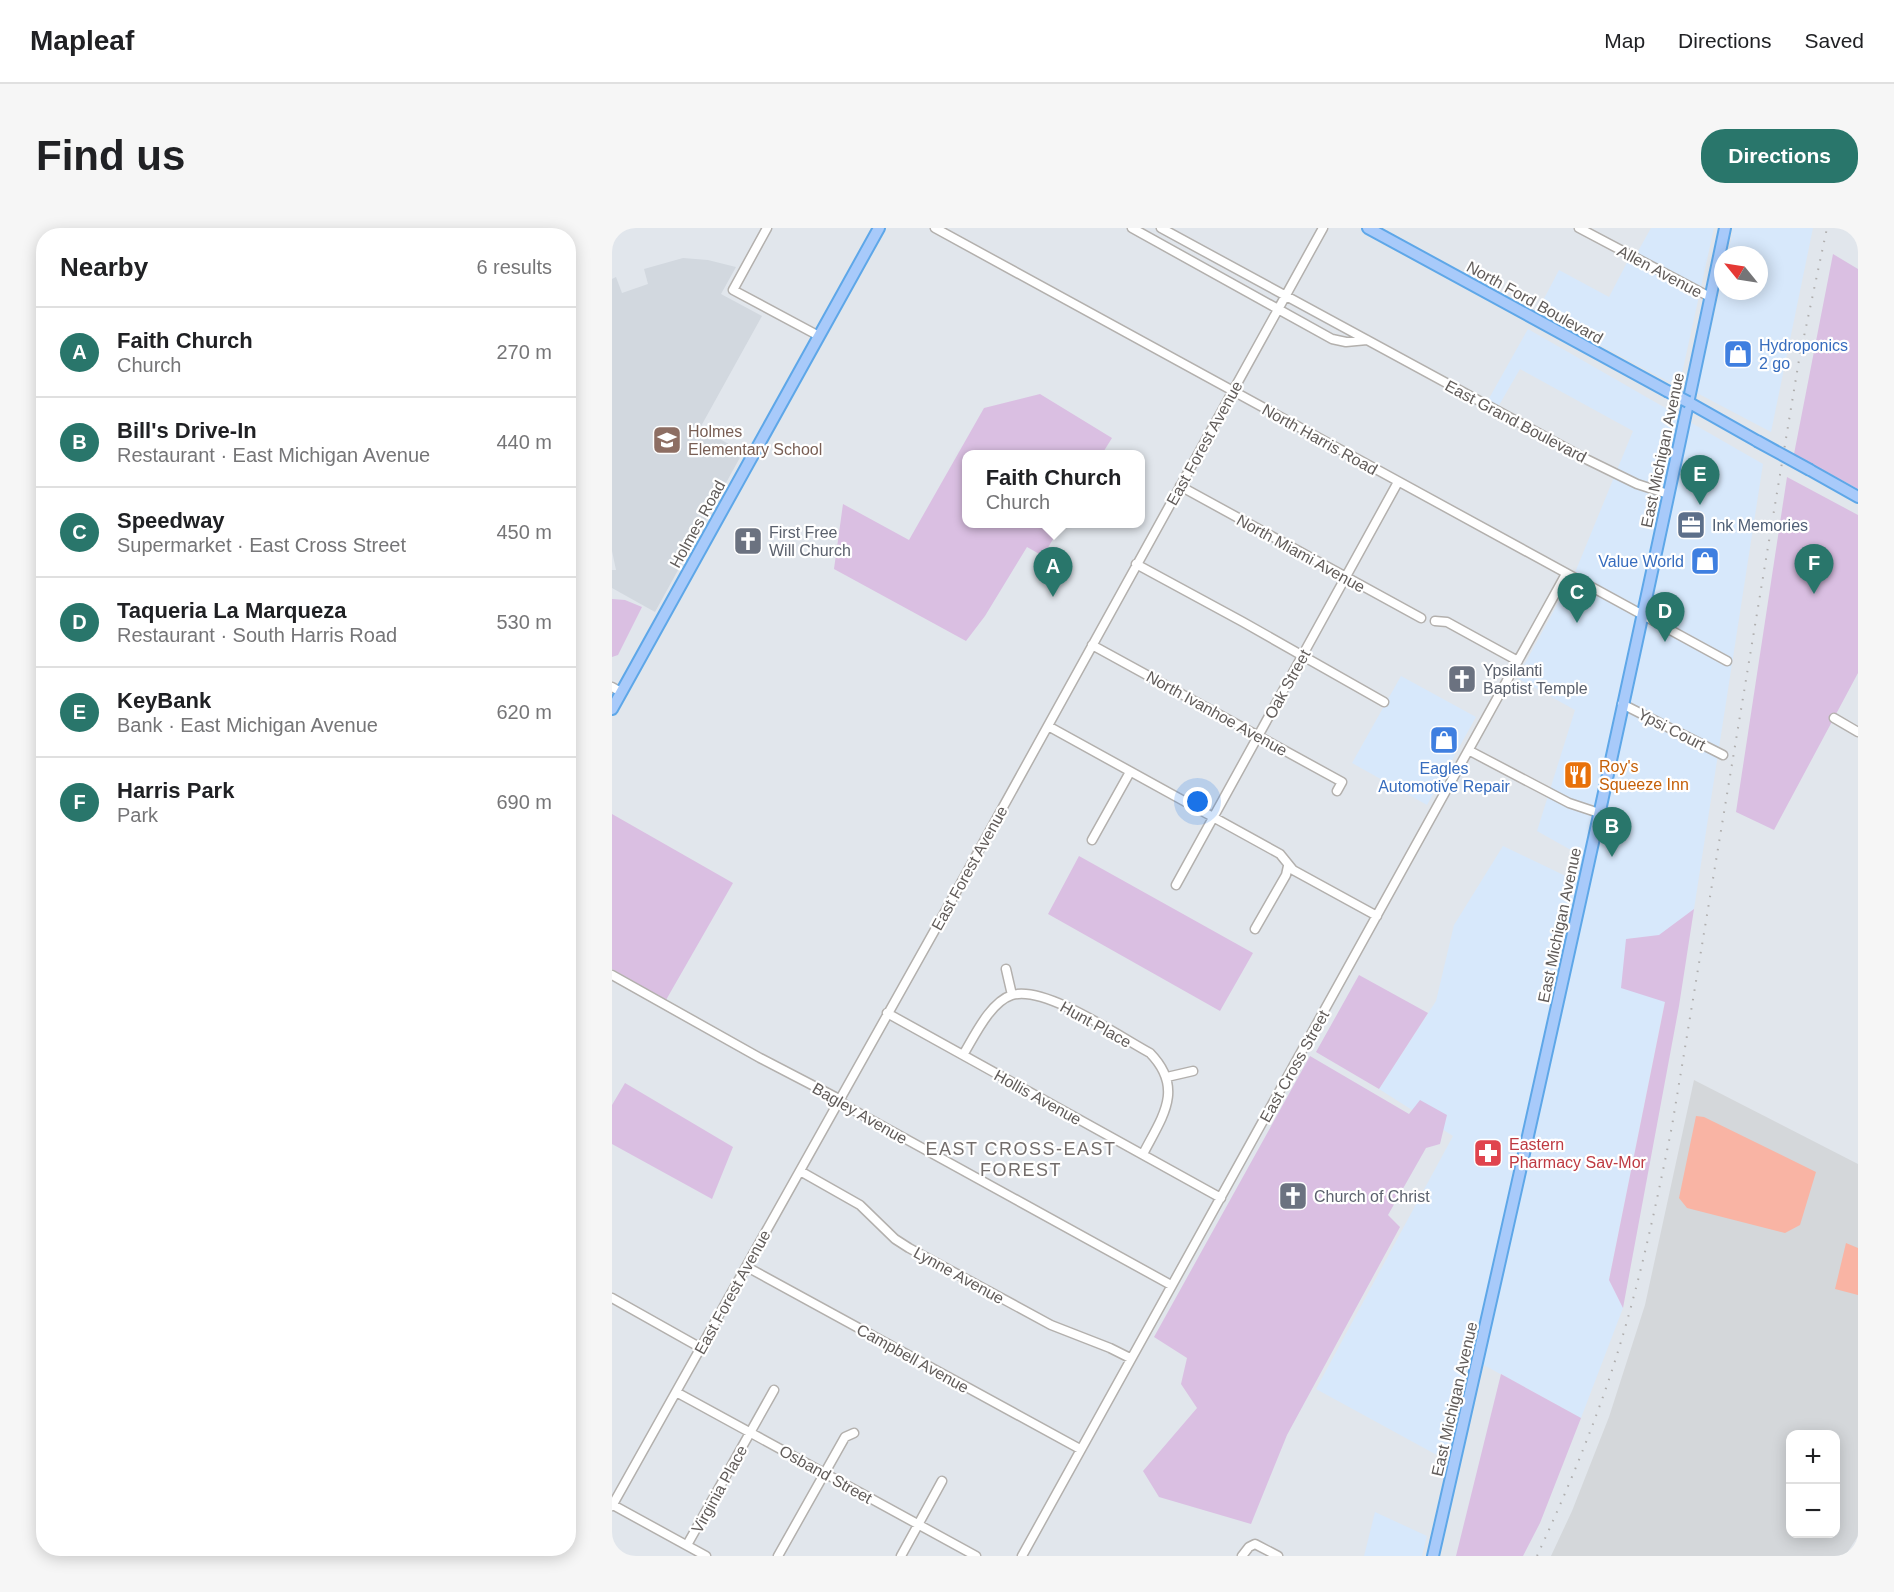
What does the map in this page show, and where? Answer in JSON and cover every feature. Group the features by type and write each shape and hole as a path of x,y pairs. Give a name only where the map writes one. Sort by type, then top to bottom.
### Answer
{"main road":[{"name":"Holmes Road","path":"612,709 617,689 879,228"},
{"name":"North Ford Boulevard","path":"1368,228 1858,497"},
{"name":"East Michigan Avenue","path":"1433,1556 1488,1319 1725,228"}],"street":[{"path":"767,228 733,290 819,336"},
{"name":"North Harris Road","path":"935,228 1727,662"},
{"name":"East Grand Boulevard","path":"1132,228 1332,339 1346,342 1368,340"},
{"name":"East Grand Boulevard","path":"1161,228 1598,465 1637,484 1668,494"},
{"name":"East Forest Avenue","path":"612,1505 747,1267 1323,228"},
{"name":"Allen Avenue","path":"1579,228 1710,297"},
{"name":"Oak Street","path":"1176,885 1398,482"},
{"name":"North Miami Avenue","path":"1180,486 1421,618"},
{"path":"1137,564 1384,702"},
{"name":"East Cross Street","path":"1022,1556 1566,574"},
{"path":"1435,621 1447,622 1518,660"},
{"name":"North Ivanhoe Avenue","path":"1092,645 1258,736 1344,780 1337,791"},
{"name":"Ypsi Court","path":"1622,704 1722,754"},
{"path":"1834,718 1858,732"},
{"path":"1048,726 1280,854 1288,866 1377,916"},
{"path":"1470,751 1569,803 1599,813"},
{"path":"1092,840 1130,772"},
{"path":"1255,929 1286,875 1288,866"},
{"path":"963,1055 984,1020 1003,1000 1012,995 1006,969"},
{"name":"Bagley Avenue","path":"612,975 687,1018 840,1099 846,1106 1171,1285"},
{"name":"Hunt Place","path":"1012,995 1032,994 1064,1005 1150,1053 1167,1077"},
{"name":"Hollis Avenue","path":"887,1013 1221,1198"},
{"path":"1143,1154 1165,1109 1168,1098 1167,1077 1193,1071"},
{"name":"Lynne Avenue","path":"800,1171 860,1205 895,1239 909,1248 1051,1325 1130,1358"},
{"name":"Campbell Avenue","path":"747,1267 1080,1449"},
{"path":"612,1298 701,1348"},
{"name":"Virginia Place","path":"687,1545 774,1390"},
{"name":"Osband Street","path":"676,1392 976,1556"},
{"path":"778,1556 845,1437 854,1433"},
{"path":"901,1556 942,1481"},
{"path":"612,1505 706,1556"},
{"path":"1242,1556 1248,1547 1255,1544 1278,1556"}],"shaded area":[{"path":"1651,228 1714,228 1679,387 1537,312 1559,270 1609,297 1633,251 1637,253"},
{"path":"1733,228 1813,228 1771,432 1697,393 1718,300 1768,300 1768,246 1730,246"},
{"path":"1833,254 1858,269 1858,489 1794,454"},
{"name":"Holmes Elementary School","path":"683,258 708,260 736,267 721,294 762,316 700,428 743,452 655,612 612,588 612,570 616,570 612,551 612,279 616,277 622,293 648,284 644,269"},
{"path":"1528,329 1763,464 1694,909 1659,936 1627,939 1665,1001 1609,1280 1623,1308 1581,1418 1469,1357 1446,1460 1316,1389 1453,1136 1379,1089 1436,1001 1454,925 1503,846 1574,880 1578,854 1537,831 1575,710 1517,678 1576,570 1633,431 1520,369 1498,407 1487,402"},
{"path":"1040,394 1112,438 1104,450 962,450 962,528 1060,528 1043,556 1027,547 985,616 966,641 834,569 843,504 909,540 984,408"},
{"path":"1787,477 1858,515 1858,673 1774,830 1736,812"},
{"path":"612,599 625,600 642,607 618,655 612,657"},
{"path":"1401,676 1476,717 1427,805 1352,763"},
{"path":"612,814 733,883 666,1000 612,969"},
{"path":"1079,856 1253,953 1220,1011 1048,914"},
{"path":"1694,909 1679,1006 1623,1308 1609,1280 1665,1002 1621,988 1626,939 1659,935"},
{"path":"1359,975 1428,1013 1379,1089 1316,1052"},
{"path":"1310,1056 1409,1114 1420,1100 1447,1115 1440,1144 1426,1148 1388,1215 1400,1227 1287,1435 1251,1524 1159,1497 1143,1471 1197,1408 1181,1384 1187,1358 1154,1337"},
{"path":"1694,1080 1858,1164 1858,1536 1845,1556 1551,1556 1572,1511 1609,1417 1645,1305"},
{"path":"625,1083 733,1147 712,1199 612,1144 612,1105"},
{"path":"1696,1116 1704,1117 1816,1172 1800,1225 1785,1233 1687,1208 1679,1198"},
{"path":"1846,1243 1858,1248 1858,1295 1835,1289"},
{"path":"1501,1374 1581,1418 1540,1523 1523,1556 1456,1556"},
{"path":"1375,1512 1427,1536 1422,1556 1364,1556"}],"railway":[{"path":"1537,1556 1573,1475 1616,1359 1635,1293 1658,1193 1672,1126 1799,360 1827,228"}],"place":[{"name":"Hydroponics 2 go","path":"1738,354"},
{"name":"Holmes Elementary School","path":"667,440"},
{"name":"KeyBank","path":"1700,505"},
{"name":"Ink Memories","path":"1691,525"},
{"name":"First Free Will Church","path":"748,541"},
{"name":"Value World","path":"1705,561"},
{"name":"Harris Park","path":"1814,594"},
{"name":"Faith Church","path":"1053,597"},
{"name":"Speedway","path":"1577,623"},
{"name":"Taqueria La Marqueza","path":"1665,642"},
{"name":"Ypsilanti Baptist Temple","path":"1462,679"},
{"name":"Eagles Automotive Repair","path":"1444,740"},
{"name":"Roy's Squeeze Inn","path":"1578,775"},
{"name":"Bill's Drive-In","path":"1612,857"},
{"name":"Eastern Pharmacy Sav-Mor","path":"1488,1153"},
{"name":"Church of Christ","path":"1293,1196"}],"district":[{"name":"EAST CROSS-EAST FOREST","path":"1021,1159"}]}
